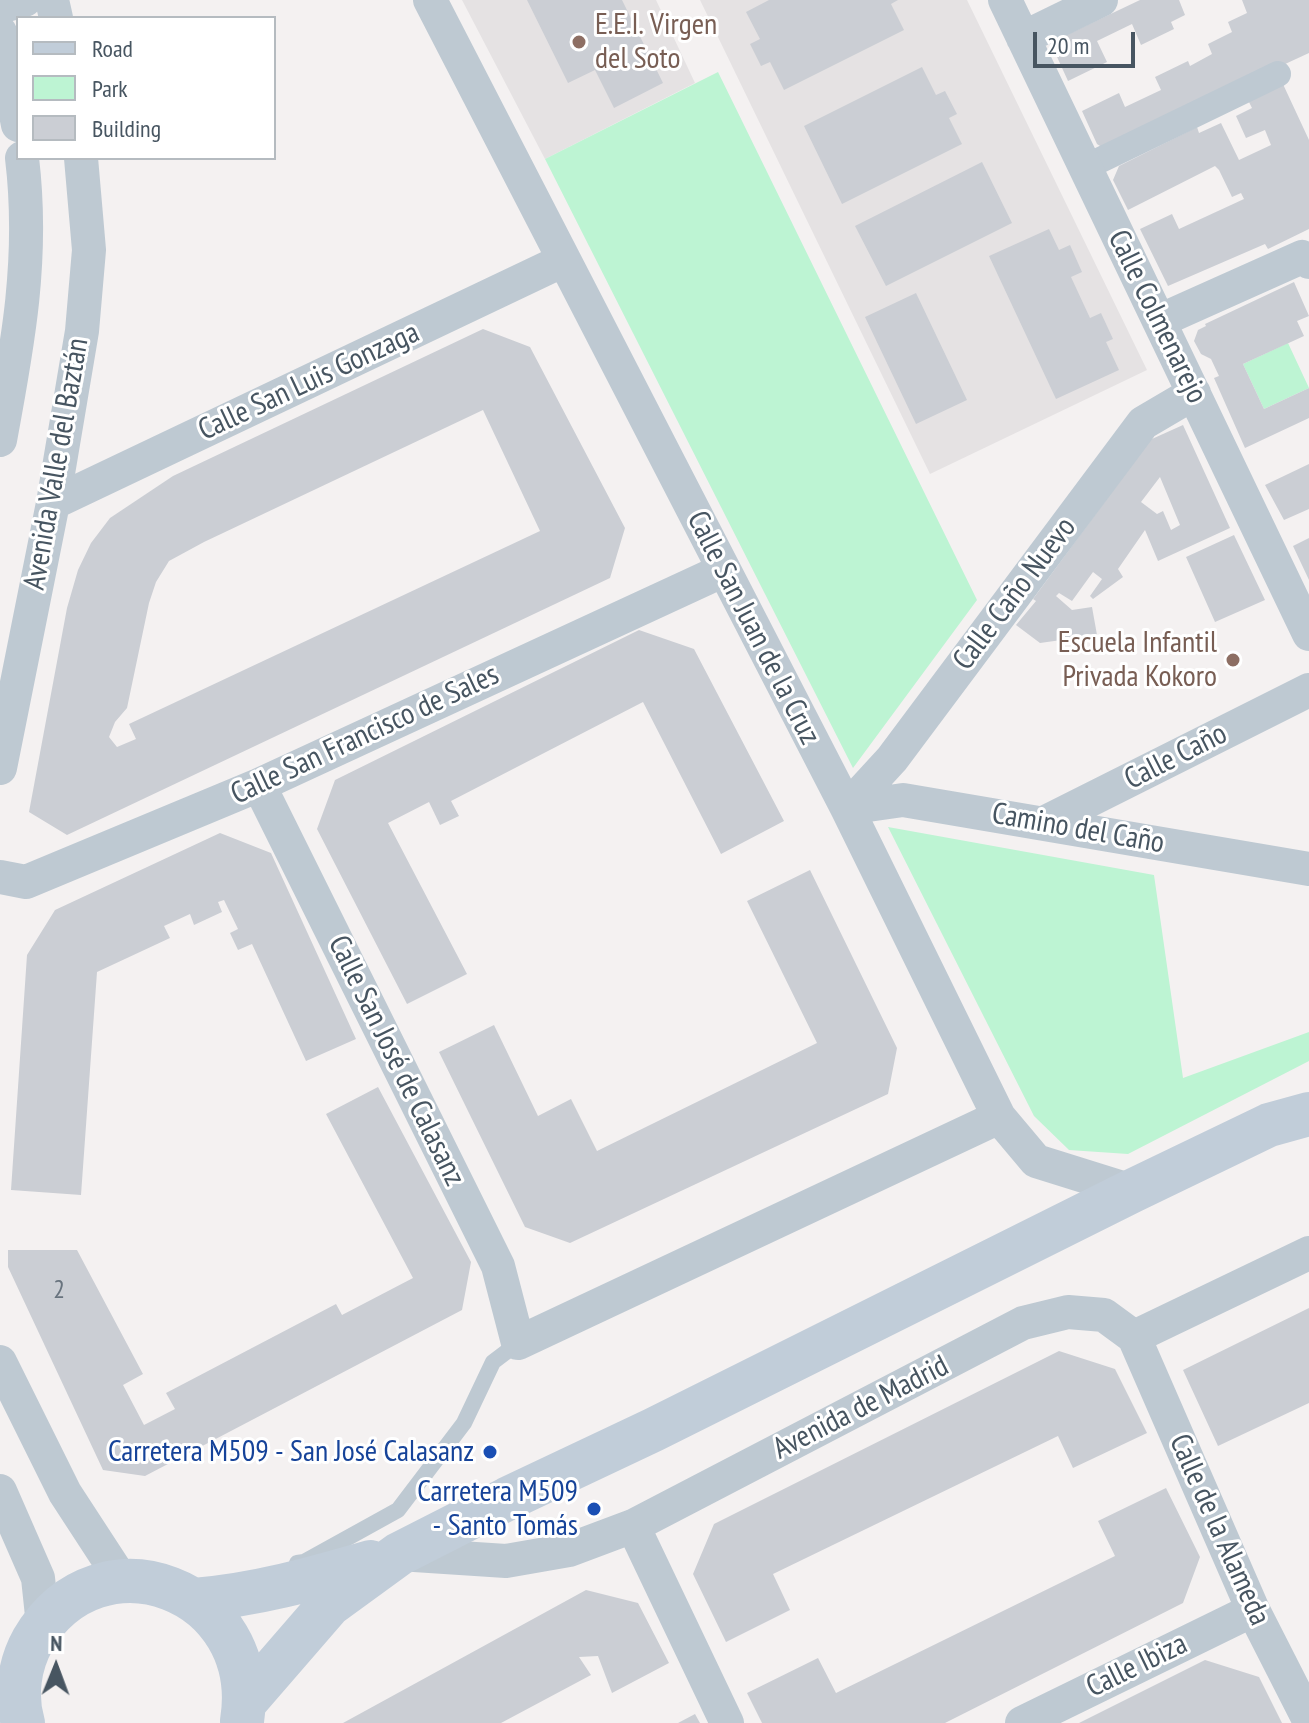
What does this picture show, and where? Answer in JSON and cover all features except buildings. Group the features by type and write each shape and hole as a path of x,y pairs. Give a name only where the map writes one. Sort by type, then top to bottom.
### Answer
{"main road":[{"name":"Avenida de Madrid","path":"244,1712 329,1605 399,1554 1132,1191 1289,1119 1309,1096"},
{"name":"Avenida de Madrid","path":"123,1582 146,1582 228,1597 285,1587 399,1554"},
{"path":"14,1705 27,1651 43,1625 65,1603 93,1589 123,1582"},
{"path":"185,1590 217,1619 234,1644 243,1672 244,1712"}],"street":[{"path":"0,7 25,0"},
{"name":"Calle San Juan de la Cruz","path":"430,0 847,808 999,1117 1036,1161 1132,1191"},
{"name":"Calle Colmenarejo","path":"1005,0 1309,632"},
{"path":"1023,38 1101,0"},
{"path":"0,32 16,115"},
{"path":"1086,167 1278,74"},
{"name":"Avenida Valle del Baztán","path":"0,440 21,330 27,254 22,160"},
{"name":"Avenida Valle del Baztán","path":"0,768 53,503 82,331 88,264 81,160"},
{"path":"1159,321 1302,257 1309,262"},
{"name":"Calle San Luis Gonzaga","path":"53,503 564,260"},
{"name":"Calle Caño Nuevo","path":"847,808 892,759 1143,423 1194,393"},
{"name":"Calle San Francisco de Sales","path":"0,877 26,882 259,785 724,570"},
{"name":"Calle Caño","path":"1044,823 1309,690"},
{"name":"Calle San José de Calasanz","path":"259,785 498,1266 518,1343"},
{"name":"Camino del Caño","path":"847,808 903,800 1309,869"},
{"path":"518,1343 999,1117"},
{"path":"1134,1337 1309,1253"},
{"name":"Avenida de Madrid","path":"399,1554 506,1561 569,1550 633,1526 1023,1323 1068,1312 1104,1315 1134,1337"},
{"name":"Calle de la Alameda","path":"1134,1337 1253,1610 1309,1720"},
{"path":"0,1362 65,1493 123,1582"},
{"path":"0,1491 38,1578 43,1625"},
{"path":"633,1526 727,1723"},
{"name":"Calle Ibiza","path":"1022,1723 1253,1610"}],"lane":[{"path":"274,1567 304,1562 398,1510 464,1423 493,1362 518,1343"}],"shaded area":[{"name":"E.E.I. Virgen del Soto","path":"462,0 656,0 695,83 545,159"},
{"path":"700,0 967,0 1147,370 930,474"}],"green space":[{"path":"718,72 977,600 853,768 545,159"},
{"path":"1288,343 1309,388 1264,409 1243,364"},
{"path":"888,827 1154,875 1183,1078 1309,1032 1309,1061 1128,1154 1069,1150 1034,1116"}],"place":[{"name":"E.E.I. Virgen del Soto","path":"579,42"},
{"name":"Escuela Infantil Privada Kokoro","path":"1233,660"},
{"name":"Carretera M509 - San José Calasanz","path":"490,1452"},
{"name":"Carretera M509 - Santo Tomás","path":"594,1509"}]}
